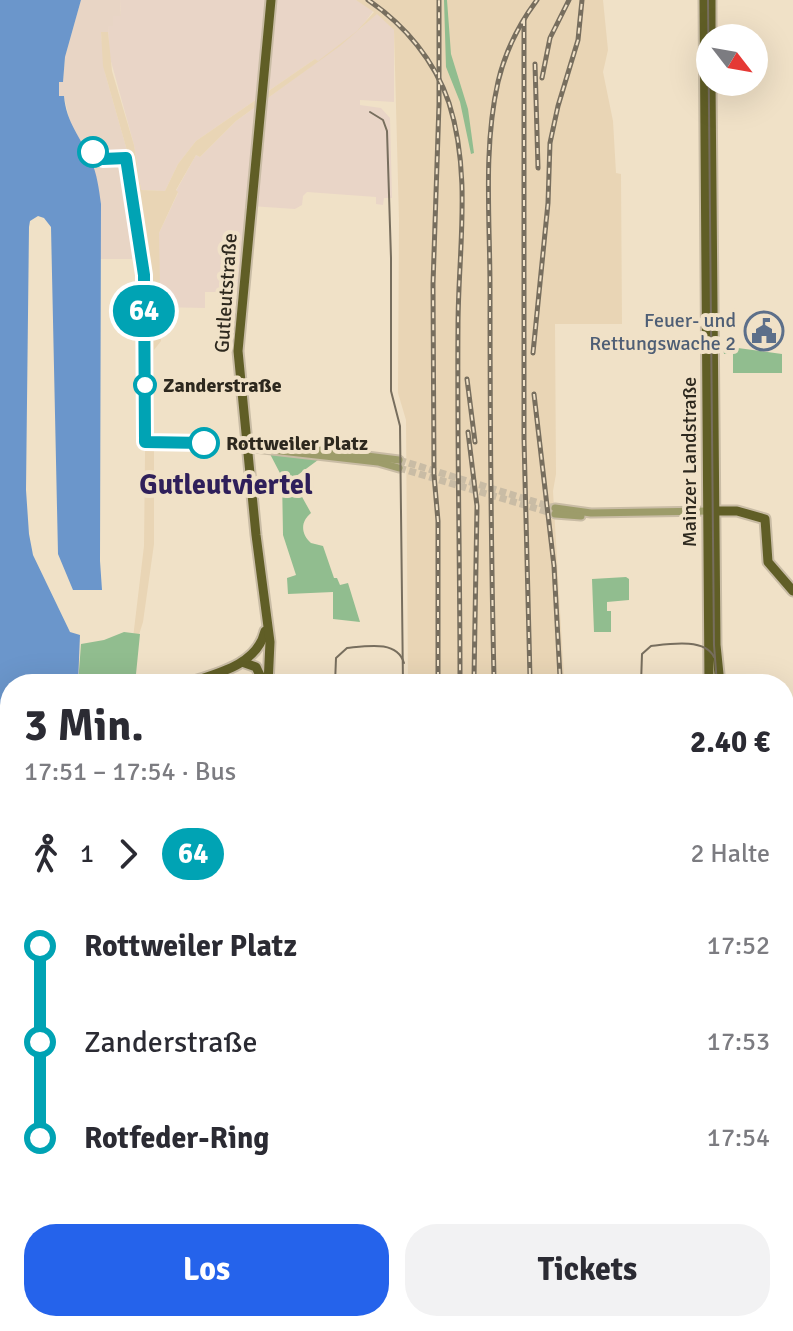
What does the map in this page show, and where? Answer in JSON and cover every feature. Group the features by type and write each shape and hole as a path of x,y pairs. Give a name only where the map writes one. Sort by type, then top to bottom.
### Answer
{"main road":[{"name":"Gutleutstraße","path":"267,674 271,648 238,351 271,0"},
{"name":"Mainzer Landstraße","path":"704,0 711,511 719,674"},
{"path":"711,0 711,24"},
{"name":"Mainzer Landstraße","path":"709,674 711,96"},
{"path":"711,511 737,511 765,519 767,559 793,591"},
{"path":"214,674 257,652 267,624"},
{"path":"242,662 256,667 260,674"},
{"path":"223,674 230,668"}],"street":[{"path":"247,444 254,448 399,464"},
{"path":"555,511 573,517 591,513 711,511"}],"shaded area":[{"path":"81,0 120,0 121,16 113,26 108,26 108,32 101,33 105,73 128,154 145,259 100,259 101,204 91,160 70,122 64,96 59,96 59,82 63,81 65,57"},
{"path":"120,0 356,0 374,10 359,30 377,13 394,30 394,102 360,100 360,105 381,108 390,118 392,198 384,198 383,205 376,204 376,197 307,192 302,205 295,209 251,206 243,292 205,292 205,308 158,307 159,233 178,193 176,191 196,155 200,157 236,121 317,62 315,59 196,141 178,164 165,191 141,190 134,145 109,54 108,26 113,26 113,16 121,16"},
{"path":"356,0 603,0 608,50 603,72 613,121 616,173 621,174 622,324 555,324 556,474 553,491 564,674 408,674 406,420 398,393 399,220 394,30 377,14 340,46 236,121 200,157 196,155 176,190 178,192 159,233 161,341 154,350 154,544 143,622 130,663 144,546 147,280 128,154 103,66 101,32 108,32 112,71 134,145 141,190 165,191 178,164 196,141 315,59 318,61 357,31 374,12"}],"green space":[{"path":"444,0 447,0 451,54 468,109 474,153 471,154 460,102 446,67"},
{"path":"723,346 782,354 782,373 733,373 733,354 724,354"},
{"path":"270,454 318,460 295,477 296,486 311,513 305,520 304,532 311,543 323,546 334,578 340,585 348,583 360,622 333,619 333,592 288,594 287,578 296,575 283,535 282,477"},
{"path":"592,579 629,579 629,600 607,602 607,611 611,611 611,632 594,632"},
{"path":"124,632 140,634 136,674 79,674 81,644"}],"water":[{"path":"0,0 81,0 65,57 63,82 59,82 59,96 64,96 71,122 93,165 101,204 102,590 73,590 58,554 51,227 38,216 30,221 29,227 26,490 29,534 33,555 70,632 80,635 78,674 0,674"}],"tunnel":[{"path":"399,460 555,508"},
{"path":"399,468 555,514"}],"tram line":[{"path":"708,0 716,674"},
{"path":"370,112 383,120 387,131 391,391 400,426 403,674"},
{"path":"641,674 642,654 651,646 695,645 703,647 714,657"},
{"path":"335,674 336,658 347,648 388,648 395,651 404,663"}],"railway":[{"path":"368,0 406,33 436,73 449,103 460,158 460,674"},
{"path":"438,674 433,284 439,0"},
{"path":"494,674 490,133 498,82 505,60 537,0"},
{"path":"542,78 550,38 569,0"},
{"path":"533,353 548,203 550,143 578,40 582,0"},
{"path":"524,20 524,439 530,674"},
{"path":"535,64 538,168"},
{"path":"467,379 475,442"},
{"path":"534,394 554,566 560,674"},
{"path":"468,432 477,506 474,674"}],"bus line":[{"name":"64","path":"93,152 103,159 126,158 144,275 145,442 204,443"}],"place":[{"name":"Feuer- und Rettungswache 2","path":"764,331"},
{"name":"Zanderstraße","path":"145,385"},
{"name":"Rottweiler Platz","path":"204,443"}],"district":[{"name":"Gutleutviertel","path":"226,485"}]}
